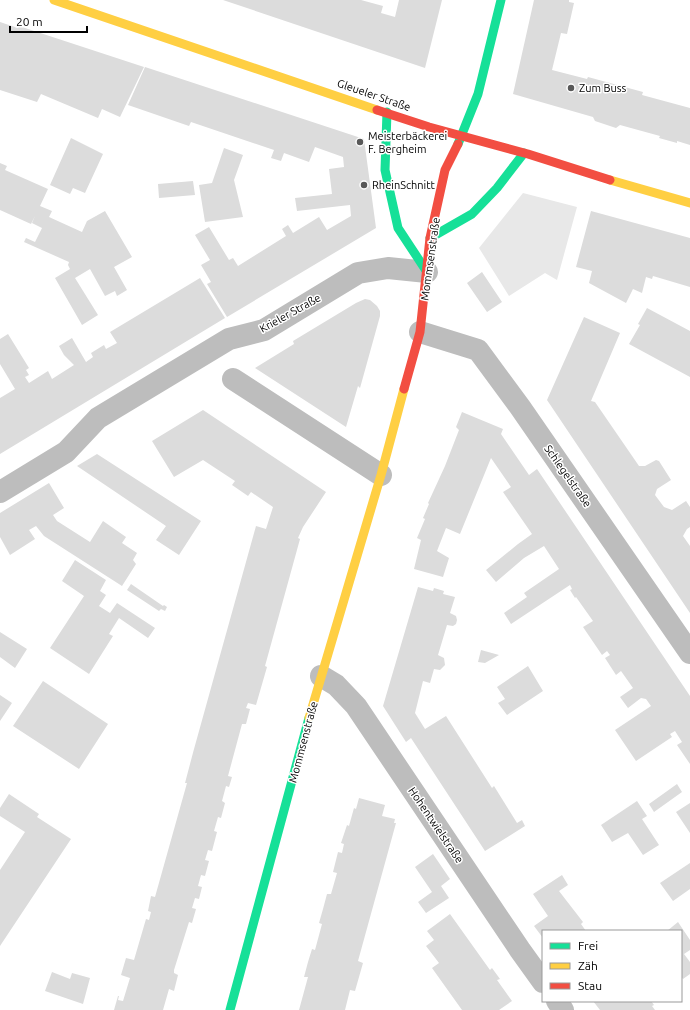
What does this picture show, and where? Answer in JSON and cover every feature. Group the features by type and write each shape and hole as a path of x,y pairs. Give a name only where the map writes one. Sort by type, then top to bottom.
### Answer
{"street":[{"name":"Gleueler Straße","path":"54,0 429,127 524,153 627,185 690,202"},
{"name":"Mommsenstraße","path":"230,1010 321,676 381,474 420,332 430,238 445,170 462,136 478,94 501,0"},
{"path":"386,112 385,170 398,228 427,272"},
{"path":"430,238 472,214 497,188 524,153"},
{"name":"Krieler Straße","path":"0,492 66,452 98,418 229,339 264,330 358,273 388,268 427,272"},
{"name":"Schlegelstraße","path":"420,332 478,350 520,407 690,653"},
{"path":"233,379 381,474"},
{"name":"Hohentwielstraße","path":"321,676 336,685 356,706 542,981"}],"shaded area":[{"path":"523,193 577,207 557,280 545,273 509,296 479,248"}],"building":[{"path":"223,0 361,0 383,6 381,13 395,17 399,0 442,0 425,68"},
{"path":"534,0 569,0 569,2 574,3 567,34 561,33 552,70 587,79 588,77 643,92 642,95 690,108 690,145 659,138 660,136 620,125 616,128 595,121 593,117 513,94"},
{"path":"0,22 18,28 19,26 144,67 120,117 102,109 98,118 41,94 37,102 0,90"},
{"path":"145,67 364,139 376,228 227,317 207,284 211,282 201,265 210,260 195,235 209,227 229,260 233,258 238,266 286,236 282,229 288,225 293,233 319,217 327,230 351,216 350,205 297,211 295,198 332,194 329,169 344,167 343,157 315,147 309,162 284,153 281,161 271,158 274,150 191,122 189,126 128,105"},
{"path":"71,138 103,154 85,193 73,188 70,194 50,185"},
{"path":"224,148 243,155 234,180 243,217 205,222 199,185 212,183"},
{"path":"0,163 7,166 5,170 48,189 40,206 52,211 49,217 82,232 87,221 105,211 132,257 114,267 127,290 117,296 115,291 105,296 90,269 75,278 98,315 82,325 55,278 70,269 68,265 69,262 24,242 26,238 35,242 42,228 32,223 35,216 31,224 0,210"},
{"path":"193,181 195,195 159,198 158,184"},
{"path":"591,211 690,238 690,287 653,276 652,279 646,277 642,293 633,289 626,303 589,283 592,271 576,267"},
{"path":"482,272 502,302 487,312 467,283"},
{"path":"200,278 225,318 0,454 0,398 15,389 0,364 0,339 8,334 29,368 26,370 29,375 25,377 29,383 48,371 52,379 74,365 64,355 59,346 72,338 86,362 93,357 91,353 104,345 106,349 117,343 110,332"},
{"path":"365,299 370,300 377,306 380,311 380,316 360,388 358,386 346,427 255,368 294,344 293,341"},
{"path":"647,308 690,331 690,377 629,344 640,325 638,324"},
{"path":"584,317 620,333 591,401 595,402 639,466 645,466 656,460 659,461 671,480 657,489 655,495 664,507 672,510 686,501 690,507 690,527 683,536 690,546 690,613 547,400"},
{"path":"203,410 326,492 303,527 298,538 300,539 265,666 267,667 256,705 248,703 246,708 250,709 246,724 242,724 228,776 232,777 229,787 226,786 222,801 225,803 221,818 218,817 214,831 217,832 212,851 208,850 205,860 209,861 205,876 201,875 198,886 202,887 199,899 195,898 192,908 196,909 192,923 189,922 174,970 174,973 178,975 174,991 169,989 163,1010 114,1010 118,996 118,1000 123,1001 130,978 121,975 126,958 134,960 146,919 149,920 151,912 148,911 151,896 155,897 187,783 185,783 194,749 256,526 266,529 273,507 251,492 248,496 232,485 235,481 203,460 174,477 152,441"},
{"path":"462,412 503,429 501,434 529,475 537,469 690,696 690,764 677,745 682,742 675,731 670,734 672,737 636,761 615,730 651,706 646,699 641,698 628,708 620,697 633,688 621,671 616,675 605,658 610,655 607,651 602,655 583,627 593,621 576,597 575,598 570,590 572,589 570,585 511,624 504,613 527,597 524,593 559,569 544,546 524,558 496,582 486,570 532,534 503,492 511,487 491,458 460,534 446,528 437,551 449,558 443,577 414,569 421,540 417,538 425,519 423,518 459,430 456,427"},
{"path":"97,454 201,521 179,555 156,540 166,526 77,466"},
{"path":"49,483 64,508 53,515 57,521 90,542 103,521 126,537 122,543 137,553 133,560 136,564 122,586 44,536 36,526 29,530 35,539 10,555 0,537 0,513"},
{"path":"75,560 106,580 100,591 106,595 99,606 110,613 117,603 155,628 148,638 119,618 109,634 113,636 89,674 50,648 84,596 62,581"},
{"path":"131,584 163,606 164,605 167,607 165,611 161,609 159,611 127,590"},
{"path":"418,587 433,591 434,588 444,591 443,594 455,597 450,613 456,616 457,620 456,624 453,626 447,625 438,655 444,658 445,665 440,670 434,669 430,683 423,681 415,713 425,729 446,716 492,788 494,786 517,823 522,820 525,826 485,851 411,738 406,742 383,706"},
{"path":"0,632 27,649 15,668 0,657"},
{"path":"481,650 499,655 485,663 478,662"},
{"path":"528,666 543,691 507,715 498,703 505,699 497,687"},
{"path":"43,681 108,724 79,769 13,726"},
{"path":"0,695 12,703 0,721"},
{"path":"677,784 682,792 654,812 649,804"},
{"path":"9,794 39,814 37,817 71,839 0,946 0,870 25,832 0,816 0,808"},
{"path":"359,798 385,805 382,816 395,819 394,823 396,823 358,961 363,963 355,991 350,990 345,1010 299,1010 308,977 304,977 308,962 312,949 315,950 322,924 319,923 327,894 331,894 337,873 333,872 338,852 342,853 344,844 341,843 347,825 349,826 354,808 356,809"},
{"path":"637,801 647,816 642,819 659,845 643,855 628,833 612,842 601,825"},
{"path":"690,803 690,833 676,812"},
{"path":"433,854 450,879 441,886 449,898 426,913 418,902 432,892 415,867"},
{"path":"690,863 690,889 673,901 660,883"},
{"path":"562,875 568,885 559,891 583,922 581,924 585,930 542,930 542,937 534,926 548,916 533,894"},
{"path":"450,914 490,970 492,968 500,979 497,980 512,1001 499,1010 462,1010 432,968 439,963 426,946 434,940 427,931"},
{"path":"678,922 690,940 690,950 684,954 690,962 690,974 683,979 682,930 668,930"},
{"path":"52,972 70,979 72,973 90,978 83,1004 45,991"},
{"path":"594,1002 652,1002 654,1005 652,1006 655,1010 600,1010"}],"traffic: fast":[{"path":"458,144 478,94 501,0"},
{"path":"387,112 385,170 398,228 427,272"},
{"path":"430,238 472,214 497,188 524,153"},
{"path":"230,1010 309,718"}],"traffic: slow":[{"path":"54,0 377,110"},
{"path":"610,180 690,203"},
{"path":"309,718 381,475 404,389"}],"traffic: jam":[{"path":"377,110 429,127 528,154 610,180"},
{"path":"404,389 420,332 430,238 445,170 458,144"}],"place":[{"name":"Zum Buss","path":"571,88"},
{"name":"Meisterbäckerei F. Bergheim","path":"360,142"},
{"name":"RheinSchnitt","path":"364,185"}]}
